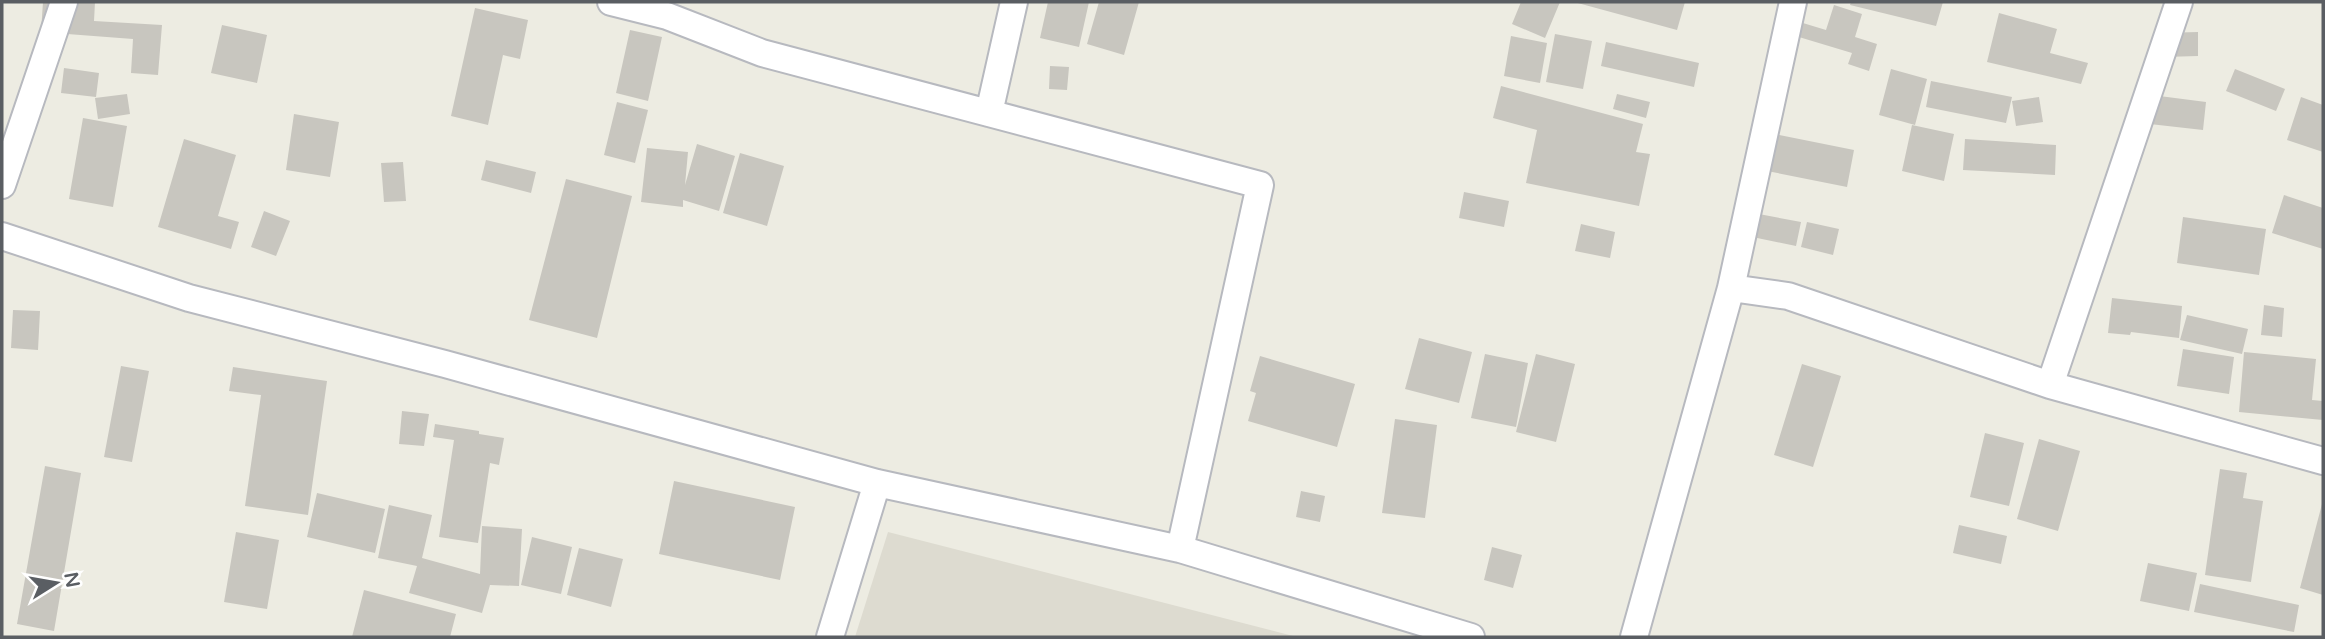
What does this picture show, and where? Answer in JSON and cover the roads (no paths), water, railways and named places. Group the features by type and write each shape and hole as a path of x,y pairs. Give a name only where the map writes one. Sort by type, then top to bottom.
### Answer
{"street":[{"path":"2,185 64,2"},
{"path":"611,2 668,9 762,53 1260,185 1181,549"},
{"path":"989,113 1014,2"},
{"path":"1634,637 1731,288 1793,2"},
{"path":"2050,385 2179,2"},
{"path":"2,236 189,298 445,364 877,483 1181,549 1471,637"},
{"path":"1731,288 1788,296 2050,385 2323,461"},
{"path":"830,637 877,483"}]}
